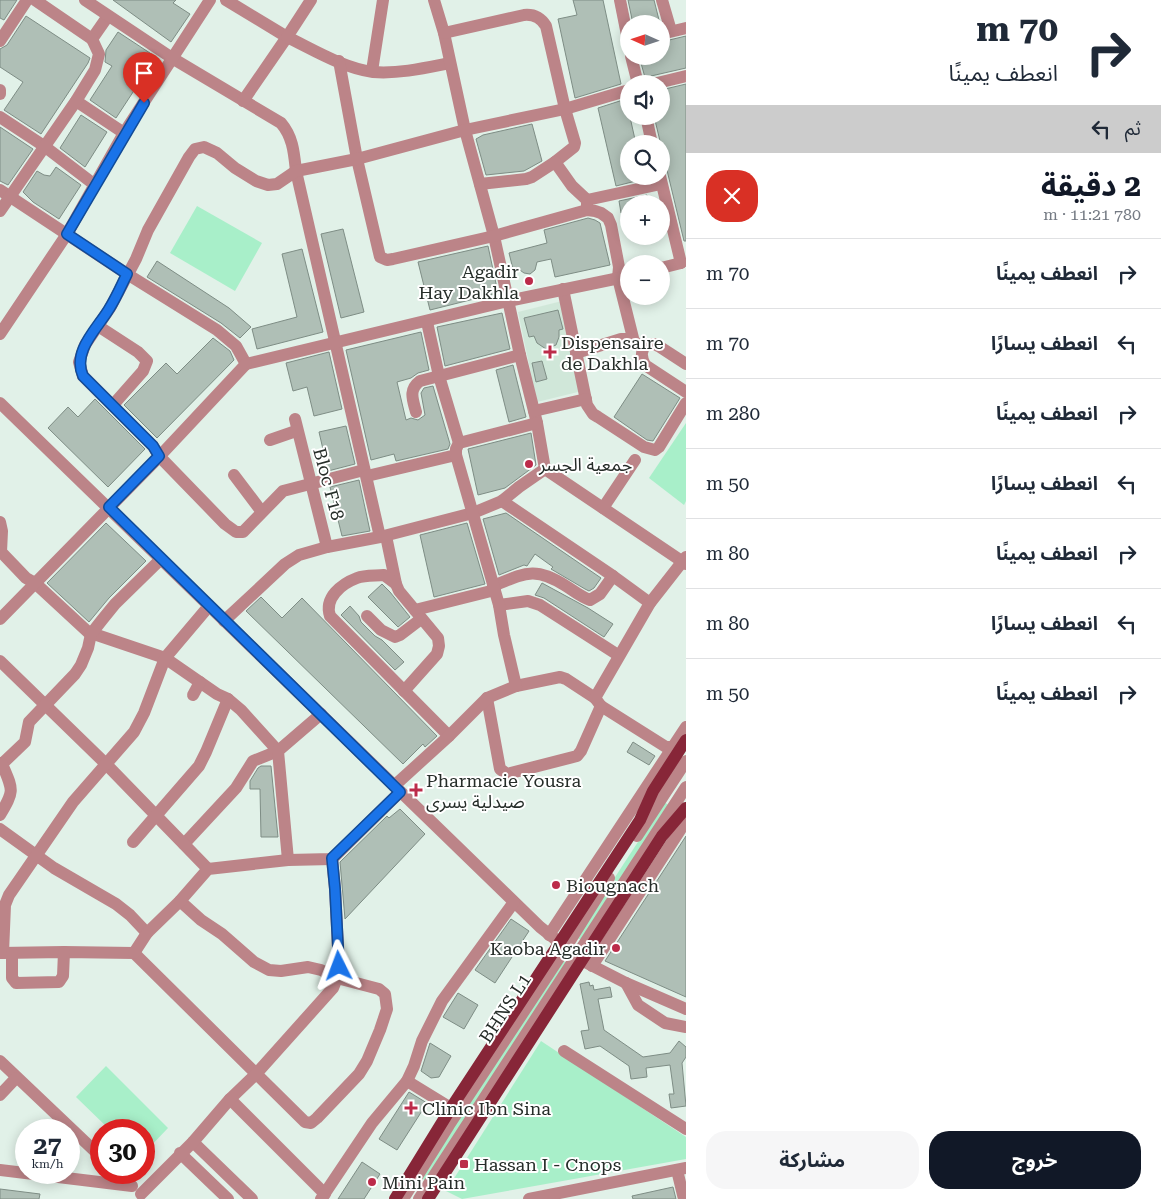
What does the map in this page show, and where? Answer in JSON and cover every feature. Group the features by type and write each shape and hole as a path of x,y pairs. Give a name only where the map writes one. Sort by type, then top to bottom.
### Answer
{"main road":[{"path":"395,1199 410,1182 451,1108 563,946 640,820 651,786 680,745"},
{"path":"427,1197 584,961 662,836 686,808"}],"street":[{"path":"0,41 27,0"},
{"path":"0,211 5,194 44,146 76,101 97,65 99,54 92,39 35,0"},
{"path":"85,0 172,58 281,123 287,130 294,149 296,171 366,473 396,584 399,591 438,638 437,654 404,691"},
{"path":"1,329 67,234 124,134 210,0"},
{"path":"226,0 287,37 339,61 372,72 394,72 450,64"},
{"path":"243,101 311,0"},
{"path":"372,72 383,0"},
{"path":"434,0 444,33 465,130 494,236 545,469 685,561 650,603 618,655 598,702 581,751 577,756 506,774 500,769 487,698"},
{"path":"620,0 623,15"},
{"path":"662,0 664,15"},
{"path":"444,33 524,15 538,17 546,26 575,146 532,177 480,184"},
{"path":"92,39 108,16"},
{"path":"670,31 686,28"},
{"path":"339,61 357,159 378,254 382,259 393,259 494,236 646,185"},
{"path":"670,80 686,76"},
{"path":"586,399 535,417 457,449 366,473 312,483 283,491 243,532 236,532 225,524 159,456 153,446 83,376 79,366 85,344 110,308 159,209 195,149 204,147 211,149 235,168 262,184 277,184 296,171 357,159 465,130 565,109 620,93"},
{"path":"76,101 124,134"},
{"path":"0,117 44,146 95,185"},
{"path":"555,162 587,205 608,218 620,270"},
{"path":"662,185 683,265 670,267"},
{"path":"5,194 217,330 236,346 246,364"},
{"path":"0,619 246,364 508,301 620,278"},
{"path":"563,289 586,399 593,414 650,450 659,447 686,403"},
{"path":"630,305 645,365 686,392"},
{"path":"426,322 473,513 499,605 516,686"},
{"path":"98,326 138,352 147,361 143,370 113,405"},
{"path":"576,353 621,339 629,339 639,345 654,344 686,364"},
{"path":"416,412 412,396 414,386 420,381 520,355"},
{"path":"0,403 549,935 584,961 626,983 686,1009"},
{"name":"Bloc F18","path":"270,440 296,425 327,547"},
{"path":"603,508 635,460"},
{"path":"224,621 292,559 306,552 383,536 473,513 502,501 545,469"},
{"path":"234,475 262,512"},
{"path":"502,501 650,603"},
{"path":"0,522 2,531 1,552 26,578 35,583 91,634 165,658 241,710 278,751 288,860"},
{"path":"0,815 11,796 10,783 1,763 25,742 29,723 81,665 91,634 115,604 161,559"},
{"path":"367,616 381,630 395,637 400,635 418,614 494,588 513,578 532,572 564,584 590,600 600,594 613,576"},
{"path":"396,584 384,575 358,577 331,596 328,602 330,616 449,736"},
{"path":"499,605 528,601 540,604 618,655"},
{"path":"64,952 64,976 59,982 16,983 12,978 5,953 6,900 73,802 130,737 139,724 165,658 209,606"},
{"path":"0,661 106,764 208,869"},
{"path":"134,953 147,933 180,901 208,869 288,860 332,858 487,698 516,686 560,677 566,679 666,747 680,745 686,727"},
{"path":"193,695 200,682"},
{"path":"133,842 202,761 228,700"},
{"path":"184,844 236,788 253,761 278,751 321,714"},
{"name":"BHNS L1","path":"403,1199 410,1182 686,761"},
{"path":"549,935 651,786"},
{"path":"584,961 686,787"},
{"path":"584,961 686,821"},
{"path":"0,829 54,868 116,904 130,915 147,933"},
{"path":"140,1193 193,1142 230,1099 256,1074 330,992 337,978 339,966 332,858"},
{"path":"5,953 134,953 304,1122 311,1123 359,1074 385,1016 387,1001 385,994 379,989 337,978 321,970 308,968 282,971 269,970 254,962 180,901"},
{"path":"230,1099 323,1196 372,1123 407,1081 425,1034 442,1001 514,902"},
{"path":"626,983 638,1005 665,1024 686,1027"},
{"path":"564,1051 686,1128"},
{"path":"0,1061 90,1147"},
{"path":"0,1095 16,1078"},
{"path":"407,1081 451,1108"},
{"path":"193,1142 252,1199"},
{"path":"180,1153 228,1199"},
{"path":"529,1199 682,1169 684,1199"},
{"path":"0,1170 140,1193"},
{"path":"410,1182 427,1197"},
{"path":"131,1184 140,1193"}],"shaded area":[{"name":"Dispensaire de Dakhla","path":"562,301 582,391 537,402 518,312"}],"green space":[{"path":"197,206 262,243 235,291 170,253"},
{"path":"686,423 686,501 684,505 649,478"},
{"path":"664,802 673,808 586,943 576,937"},
{"path":"563,961 570,964 430,1185 421,1177"},
{"path":"541,1041 686,1137 686,1159 462,1199 446,1191"},
{"path":"106,1066 168,1128 155,1142 155,1119 99,1119 76,1097"}],"building":[{"path":"0,0 17,0 4,20 0,18"},
{"path":"113,0 176,0 173,3 190,14 171,42"},
{"path":"573,0 603,0 620,84 575,98 558,19 577,15"},
{"path":"628,0 654,0 658,15 631,15"},
{"path":"26,16 90,58 41,134 4,110 23,82 0,67 0,49 7,45"},
{"path":"118,32 156,57 116,118 90,100 112,66 105,62 106,50"},
{"path":"686,36 686,68 655,75 644,75 642,65 670,65 670,40"},
{"path":"686,84 686,241 684,241 670,183 670,135 659,135 656,125 670,125 670,88"},
{"path":"620,101 620,125 632,125 634,135 620,135 620,185 616,186 598,108"},
{"path":"81,115 107,132 85,167 60,148"},
{"path":"532,124 542,161 524,171 486,175 476,139 483,135"},
{"path":"0,127 33,149 8,185 0,181"},
{"path":"56,167 81,185 59,219 33,202 23,192 37,171 50,176"},
{"path":"588,218 600,223 610,265 555,277 551,259 537,262 535,270 530,274 524,273 517,268 513,269 509,253 547,243 544,230"},
{"path":"343,229 364,312 341,318 321,234"},
{"path":"488,246 498,293 430,310 418,262"},
{"path":"302,249 323,332 257,349 252,329 297,317 282,254"},
{"path":"157,261 229,308 251,327 240,338 221,323 147,277"},
{"path":"558,310 563,329 559,330 556,345 546,349 537,343 534,336 529,337 524,318"},
{"path":"502,313 510,349 445,366 437,327"},
{"path":"421,332 429,370 397,382 406,420 411,418 418,420 425,415 421,393 424,388 433,386 450,444 448,449 396,461 394,454 371,460 346,350"},
{"path":"213,338 230,351 234,360 157,438 124,405 166,363 177,374"},
{"path":"329,352 342,409 314,416 307,387 293,391 286,363"},
{"path":"542,361 547,379 536,382 532,363"},
{"path":"513,365 526,417 509,422 496,370"},
{"path":"642,374 680,398 653,441 647,440 614,417"},
{"path":"95,399 145,449 108,487 48,428 68,407 78,417"},
{"path":"346,426 355,464 328,471 319,432"},
{"path":"531,433 536,465 505,488 478,495 468,449"},
{"path":"359,480 370,531 342,536 330,487"},
{"path":"506,513 601,578 594,588 589,591 585,589 551,569 553,567 535,554 527,566 524,565 499,575 483,519"},
{"path":"106,523 146,561 109,598 89,622 47,583"},
{"path":"467,523 485,584 434,597 420,535"},
{"path":"542,583 613,624 604,637 544,598 535,595"},
{"path":"382,584 410,617 398,627 368,597"},
{"path":"261,597 282,618 302,598 437,736 425,747 423,744 403,764 246,611"},
{"path":"350,606 359,616 361,622 404,662 395,670 341,615"},
{"path":"633,742 655,756 649,765 627,752"},
{"path":"261,766 271,766 278,837 261,837 260,789 250,789 250,781"},
{"path":"400,809 425,834 345,919 340,862 387,816 389,818"},
{"path":"686,836 686,997 605,961"},
{"path":"511,919 529,931 495,983 475,970"},
{"path":"589,982 590,986 593,985 594,990 610,987 612,997 598,999 604,1030 643,1057 670,1053 679,1041 686,1047 686,1057 682,1063 686,1106 671,1108 669,1094 674,1094 670,1065 646,1068 647,1077 631,1079 629,1066 600,1046 585,1049 581,1031 589,1030 580,984"},
{"path":"458,993 478,1005 464,1029 443,1017"},
{"path":"430,1043 451,1056 439,1077 431,1078 421,1071"},
{"path":"409,1092 427,1103 397,1150 379,1139"},
{"path":"362,1162 380,1174 364,1199 338,1199"},
{"path":"673,1187 676,1199 633,1199 632,1196"},
{"path":"0,1189 40,1194 39,1199 0,1199"}],"place":[{"name":"Agadir Hay Dakhla","path":"529,281"},
{"name":"Dispensaire de Dakhla","path":"550,352"},
{"name":"جمعية الجسر","path":"529,464"},
{"name":"Pharmacie Yousra صيدلية يسرى","path":"416,790"},
{"name":"Biougnach","path":"556,885"},
{"name":"Kaoba Agadir","path":"616,948"},
{"name":"Clinic Ibn Sina","path":"411,1108"},
{"name":"Hassan I - Cnops","path":"464,1164"},
{"name":"Mini Pain","path":"372,1182"}],"route":[{"path":"144,103 124,134 67,234 127,274 110,308 85,344 79,362 80,370 83,376 153,446 159,456 109,507 216,614 400,792 332,858 339,966"}]}
